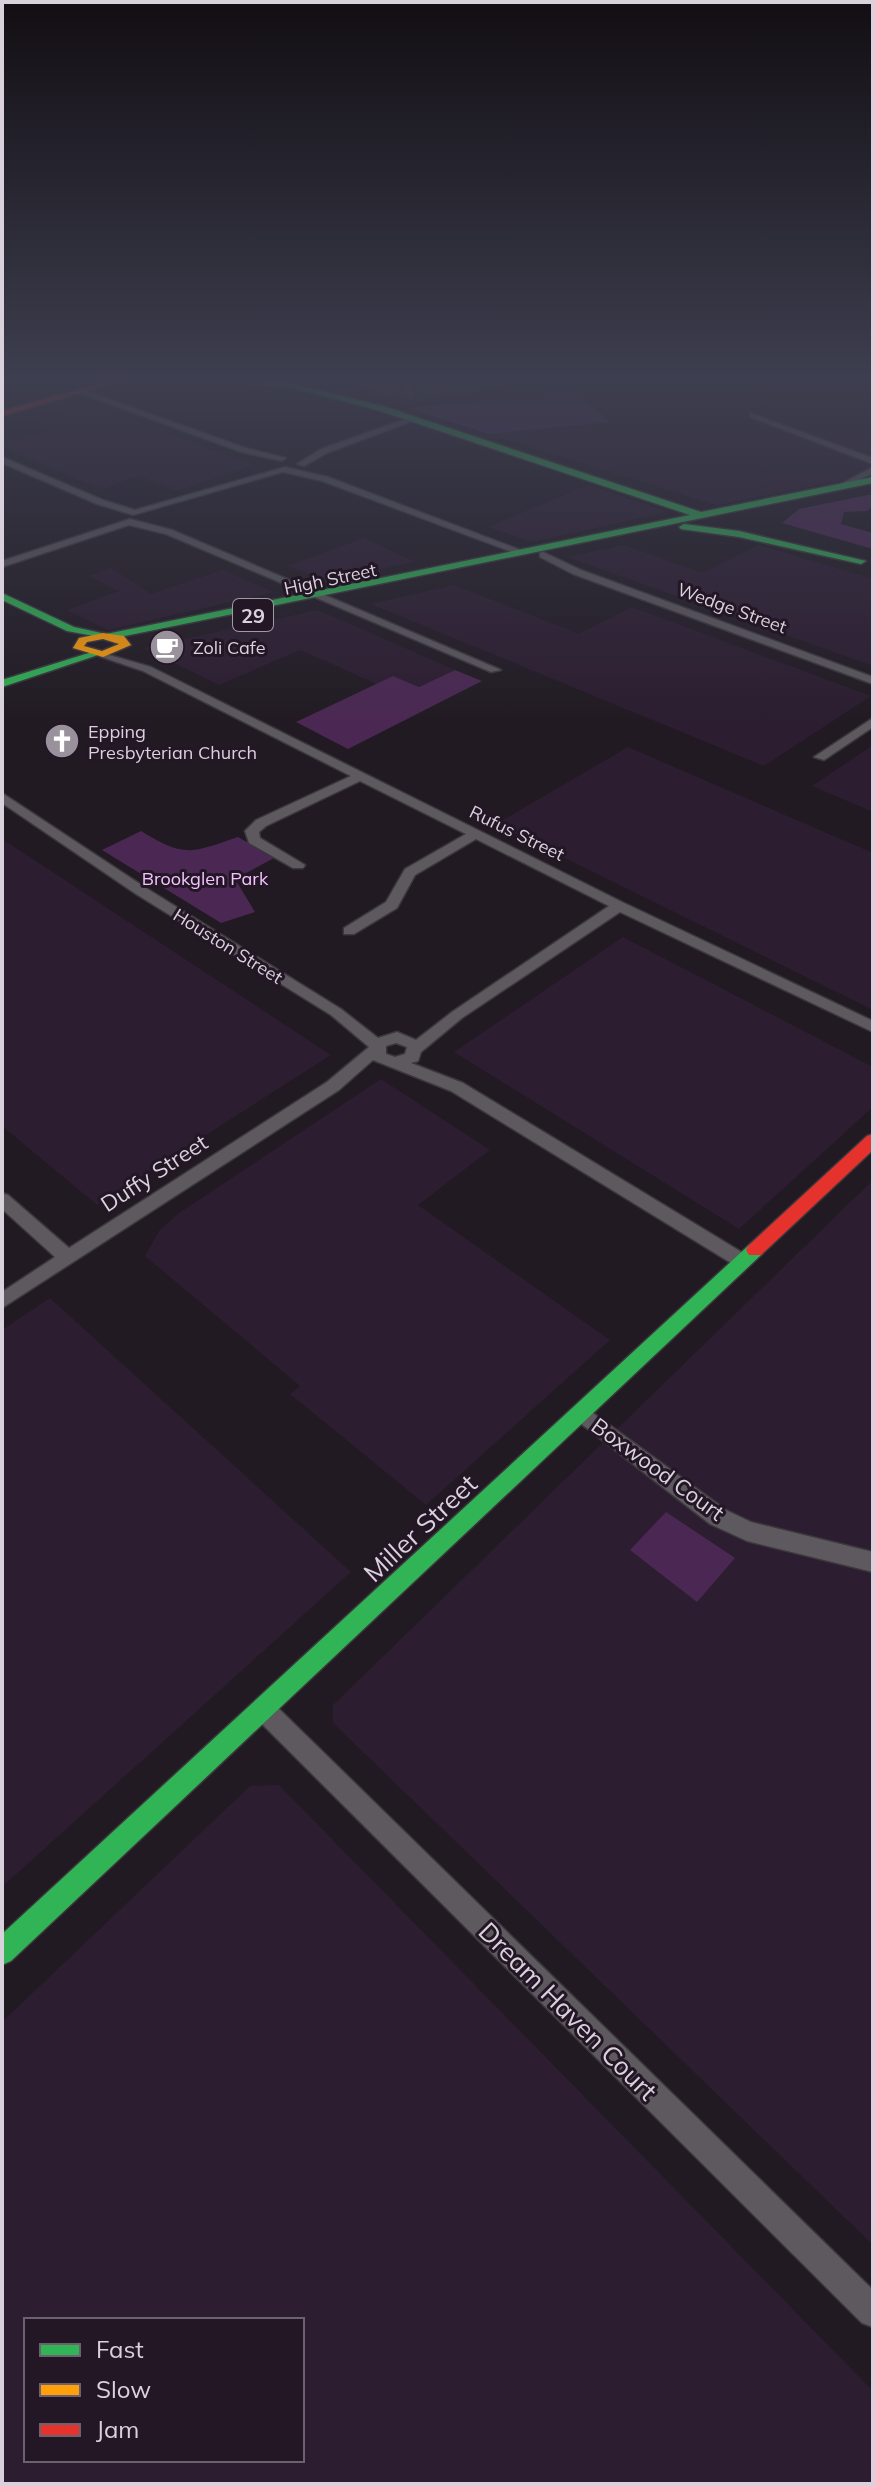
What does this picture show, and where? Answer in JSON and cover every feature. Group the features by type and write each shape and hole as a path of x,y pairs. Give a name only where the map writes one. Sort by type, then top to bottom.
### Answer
{"main road":[{"path":"651,494 869,560"},
{"name":"High Street","path":"2,684 110,646 323,597 827,494"},
{"path":"781,524 787,513 835,494"},
{"path":"717,515 781,524 869,560"},
{"name":"High Street","path":"531,554 684,527 717,515"},
{"path":"684,527 730,532 869,560"},
{"name":"Rufus Street","path":"2,596 110,646"},
{"name":"Rufus Street","path":"52,621 78,644 81,651 110,646"},
{"path":"2,675 78,644"},
{"name":"Miller Street","path":"2,1952 873,1140"}],"street":[{"path":"81,494 128,517 495,670"},
{"path":"2,562 199,494"},
{"name":"Wedge Street","path":"366,494 873,681"},
{"path":"128,517 148,517 176,502"},
{"path":"148,517 169,532"},
{"name":"Rufus Street","path":"110,646 147,669"},
{"name":"Rufus Street","path":"110,646 147,669 474,835 873,1027"},
{"path":"820,757 873,722"},
{"path":"298,865 259,843 252,831 270,818 359,777"},
{"name":"Houston Street","path":"2,797 165,907 336,1012 408,1043 457,1087"},
{"path":"349,931 392,905 410,872 474,835"},
{"path":"408,1043 457,1015 619,906"},
{"name":"Houston Street","path":"336,1012 377,1048 379,1057 457,1087 742,1261"},
{"name":"Duffy Street","path":"2,1301 333,1086 385,1039 408,1043 412,1057 333,1086"},
{"path":"2,1199 68,1258"},
{"name":"Boxwood Court","path":"582,1413 718,1517 747,1531 873,1562"},
{"name":"Dream Haven Court","path":"263,1709 873,2312"}],"shaded area":[{"path":"567,494 615,494 668,512 532,542 488,527"},
{"path":"681,494 772,494 716,505"},
{"path":"364,538 415,562 326,580 288,566"},
{"path":"624,545 702,573 759,545 873,579 873,666 567,557"},
{"path":"111,568 151,594 223,570 274,592 108,630 67,610 119,591 89,576"},
{"path":"454,585 579,634 632,607 871,696 764,766 371,604"},
{"path":"318,610 455,670 419,687 393,676 377,684 300,650 219,685 143,648"},
{"path":"873,745 873,812 812,786"},
{"path":"628,747 873,853 873,1010 496,824"},
{"path":"2,839 331,1055 97,1205 2,1126"},
{"path":"623,937 873,1067 873,1107 739,1229 454,1052"},
{"path":"381,1079 490,1150 418,1205 610,1340 426,1505 290,1394 300,1386 145,1256 159,1231 179,1213"},
{"path":"873,1180 873,2245 333,1723 333,1705"},
{"path":"50,1298 351,1572 2,1887 2,1330"},
{"path":"279,1785 873,2391 873,2484 3,2484 2,2022 250,1786"}],"green space":[{"path":"873,494 873,506 867,511 844,512 841,524 873,533 873,549 782,523 799,509"},
{"path":"455,670 482,681 348,749 296,722 393,676 419,687"},
{"name":"Brookglen Park","path":"141,831 168,846 188,850 238,837 274,858 235,879 255,912 221,923 102,850"},
{"path":"666,1512 735,1558 697,1602 630,1550"}],"traffic: fast":[{"path":"637,494 700,515"},
{"path":"110,636 804,494"},
{"path":"684,527 739,534 861,561"},
{"path":"2,596 71,629 103,636"},
{"path":"2,684 96,654"},
{"path":"2,1952 755,1250"}],"traffic: slow":[{"path":"103,636 120,638 126,645 103,654 78,648 83,640 103,636"}],"traffic: jam":[{"path":"755,1250 873,1140"}],"place":[{"name":"Zoli Cafe","path":"167,647"},
{"name":"Epping Presbyterian Church","path":"62,741"}]}
